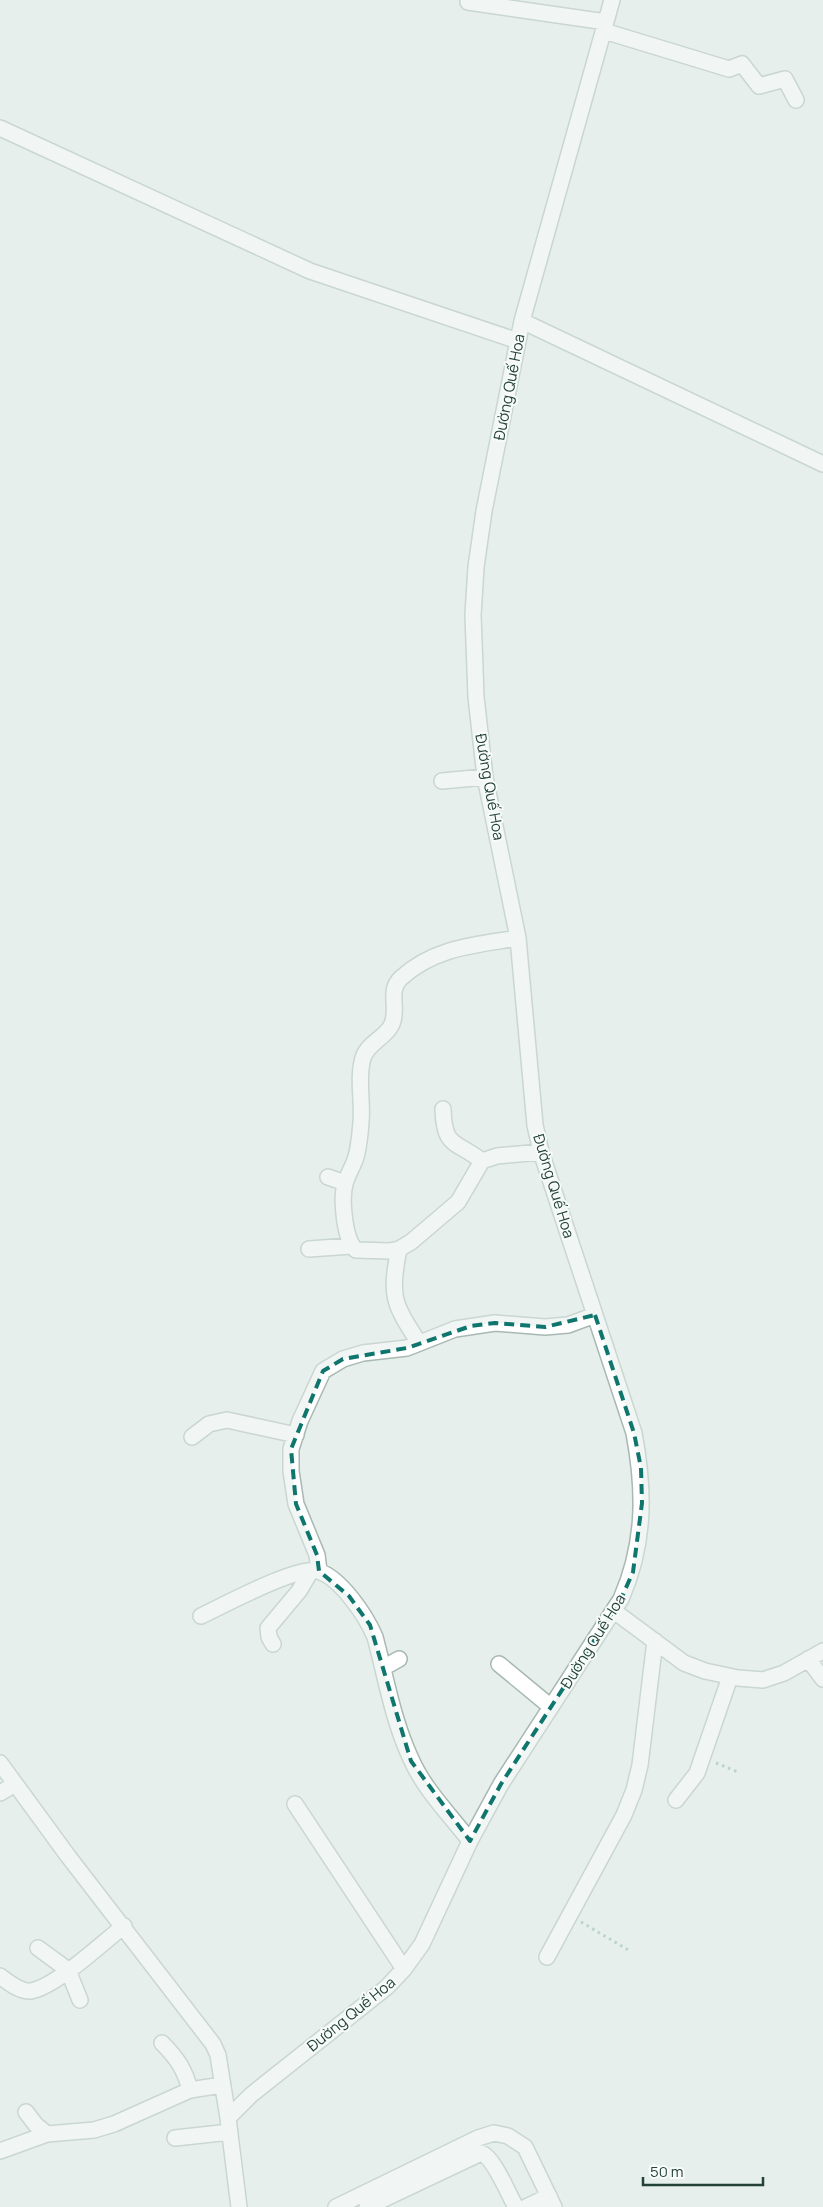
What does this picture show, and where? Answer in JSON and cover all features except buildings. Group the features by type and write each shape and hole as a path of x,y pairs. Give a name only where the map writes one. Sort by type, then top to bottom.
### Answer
{"street":[{"name":"Đường Quế Hoa","path":"229,2125 251,2095 387,1987 404,1969 422,1944 470,1841 500,1784 614,1610 633,1572 642,1503 641,1468 634,1434 541,1152 535,1125 518,938 485,777 476,697 474,596 484,511 522,321 612,0"},
{"path":"468,2 605,26 729,69 742,64 759,86 780,78 785,79 796,100"},
{"path":"0,128 310,271 518,341"},
{"path":"522,321 823,464"},
{"path":"442,781 485,777"},
{"path":"518,938 455,947 400,978 393,989 393,1023 389,1030 375,1040 363,1057 359,1141 356,1158 345,1183 343,1202 348,1238 351,1246 356,1250 399,1249 443,1217 458,1202 482,1161 497,1156 541,1152"},
{"path":"443,1109 444,1128 450,1141 482,1161"},
{"path":"328,1177 345,1183"},
{"path":"309,1249 351,1246"},
{"path":"399,1249 394,1287 395,1302 401,1316 419,1343"},
{"path":"273,1644 269,1637 268,1628 315,1571 317,1555 296,1504 291,1471 291,1449 323,1371 343,1359 363,1353 407,1348 455,1329 494,1323 545,1327 568,1325 595,1316"},
{"path":"192,1437 209,1424 227,1420 296,1435"},
{"path":"200,1616 275,1582 302,1572 315,1571 349,1596 370,1625 400,1732 411,1761 439,1802 470,1841"},
{"path":"614,1610 684,1663 705,1671 730,1676 763,1680 784,1672 823,1651"},
{"path":"547,1958 624,1815 634,1790 640,1765 654,1641"},
{"path":"383,1668 399,1659"},
{"path":"808,1659 823,1679"},
{"path":"498,1664 551,1707"},
{"path":"676,1800 697,1773 704,1757 730,1676"},
{"path":"0,1763 68,1856 124,1926 213,2044 218,2055 239,2207"},
{"path":"0,1793 15,1784"},
{"path":"295,1804 404,1969"},
{"path":"0,1976 14,1987 30,1991 52,1983 124,1926"},
{"path":"38,1948 68,1970 80,2000"},
{"path":"162,2043 178,2061 186,2074 190,2090"},
{"path":"0,2151 47,2134 94,2130 114,2124 190,2090 222,2085"},
{"path":"26,2112 36,2125 47,2134"},
{"path":"175,2138 229,2125"},
{"path":"336,2207 478,2138 494,2133 508,2136 526,2147 552,2202 526,2207"},
{"path":"376,2205 481,2153 486,2155 491,2162 516,2207"}],"path":[{"path":"704,1757 738,1772"},
{"path":"570,1915 630,1951"}],"highlighted area":[{"path":"595,1315 634,1433 641,1468 642,1503 633,1572 621,1599 501,1784 470,1841 411,1761 370,1625 349,1596 319,1571 317,1555 296,1504 291,1449 323,1371 343,1359 407,1348 471,1326 495,1323 545,1327"}]}
